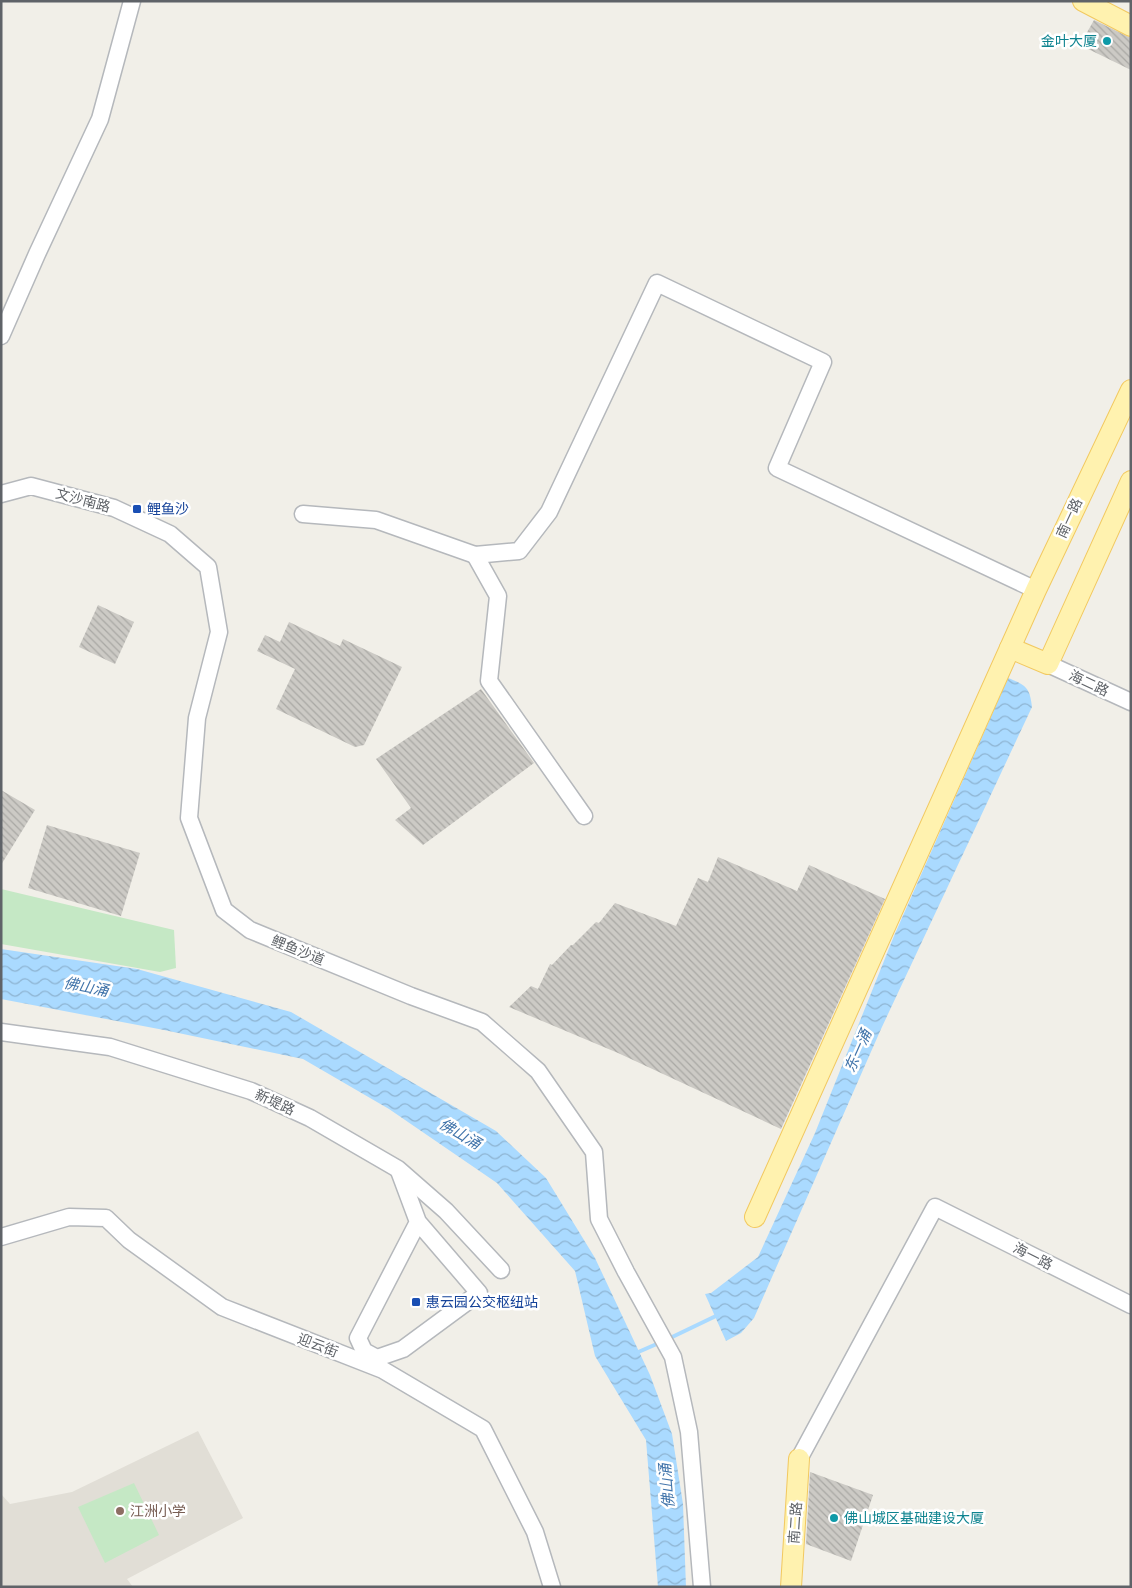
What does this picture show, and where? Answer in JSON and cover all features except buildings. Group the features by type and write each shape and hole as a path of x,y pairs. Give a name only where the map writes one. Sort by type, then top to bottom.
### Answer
{"main road":[{"path":"1083,1 1131,26"},
{"name":"南一路","path":"755,1217 1036,590 1131,390"},
{"path":"1010,648 1048,664 1131,481"},
{"name":"南二路","path":"791,1587 799,1459"}],"street":[{"path":"1,336 100,119 132,1"},
{"path":"303,514 376,520 475,555 519,551 549,512 657,283 823,362 776,468 1036,590"},
{"name":"文沙南路","path":"1,494 31,486 114,508 170,534 208,567"},
{"path":"475,555 498,596 488,681 584,816"},
{"name":"鲤鱼沙道","path":"208,567 219,632 197,718 188,818 224,910 250,930 411,996 482,1022 538,1071 594,1152 599,1219 673,1357 689,1432 702,1587"},
{"name":"海二路","path":"1048,664 1131,702"},
{"name":"新堤路","path":"1,1032 110,1047 252,1091 310,1118 398,1169 446,1211 501,1270"},
{"path":"398,1169 418,1222 479,1293 403,1349 377,1358 364,1351 358,1338 418,1222"},
{"name":"海一路","path":"799,1459 934,1207 1131,1305"},
{"name":"迎云街","path":"1,1237 69,1217 106,1218 128,1240 222,1307 382,1370 483,1429 535,1532 552,1587"}],"shaded area":[{"name":"江洲小学","path":"198,1431 243,1518 127,1579 133,1587 1,1587 1,1494 10,1504 72,1492"}],"green space":[{"path":"1,889 174,930 176,968 160,972 1,944"},
{"path":"134,1483 159,1535 105,1563 78,1507"}],"water":[{"path":"1008,678 1026,688 1030,695 1032,707 881,1029 754,1318 741,1333 726,1341 705,1294 711,1293 758,1257 815,1133 894,936"},
{"name":"佛山涌","path":"1,949 137,969 291,1012 496,1131 546,1178 595,1258 650,1375 672,1434 683,1504 686,1587 658,1587 646,1440 595,1356 575,1271 497,1183 389,1109 303,1059 1,999"}],"waterway":[{"name":"东一涌","path":"668,1339 718,1315"},
{"name":"东一涌","path":"636,1353 659,1343"}],"place":[{"name":"金叶大厦","path":"1107,41"},
{"name":"鲤鱼沙","path":"137,509"},
{"name":"惠云园公交枢纽站","path":"416,1302"},
{"name":"江洲小学","path":"120,1511"},
{"name":"佛山城区基础建设大厦","path":"834,1518"}]}
